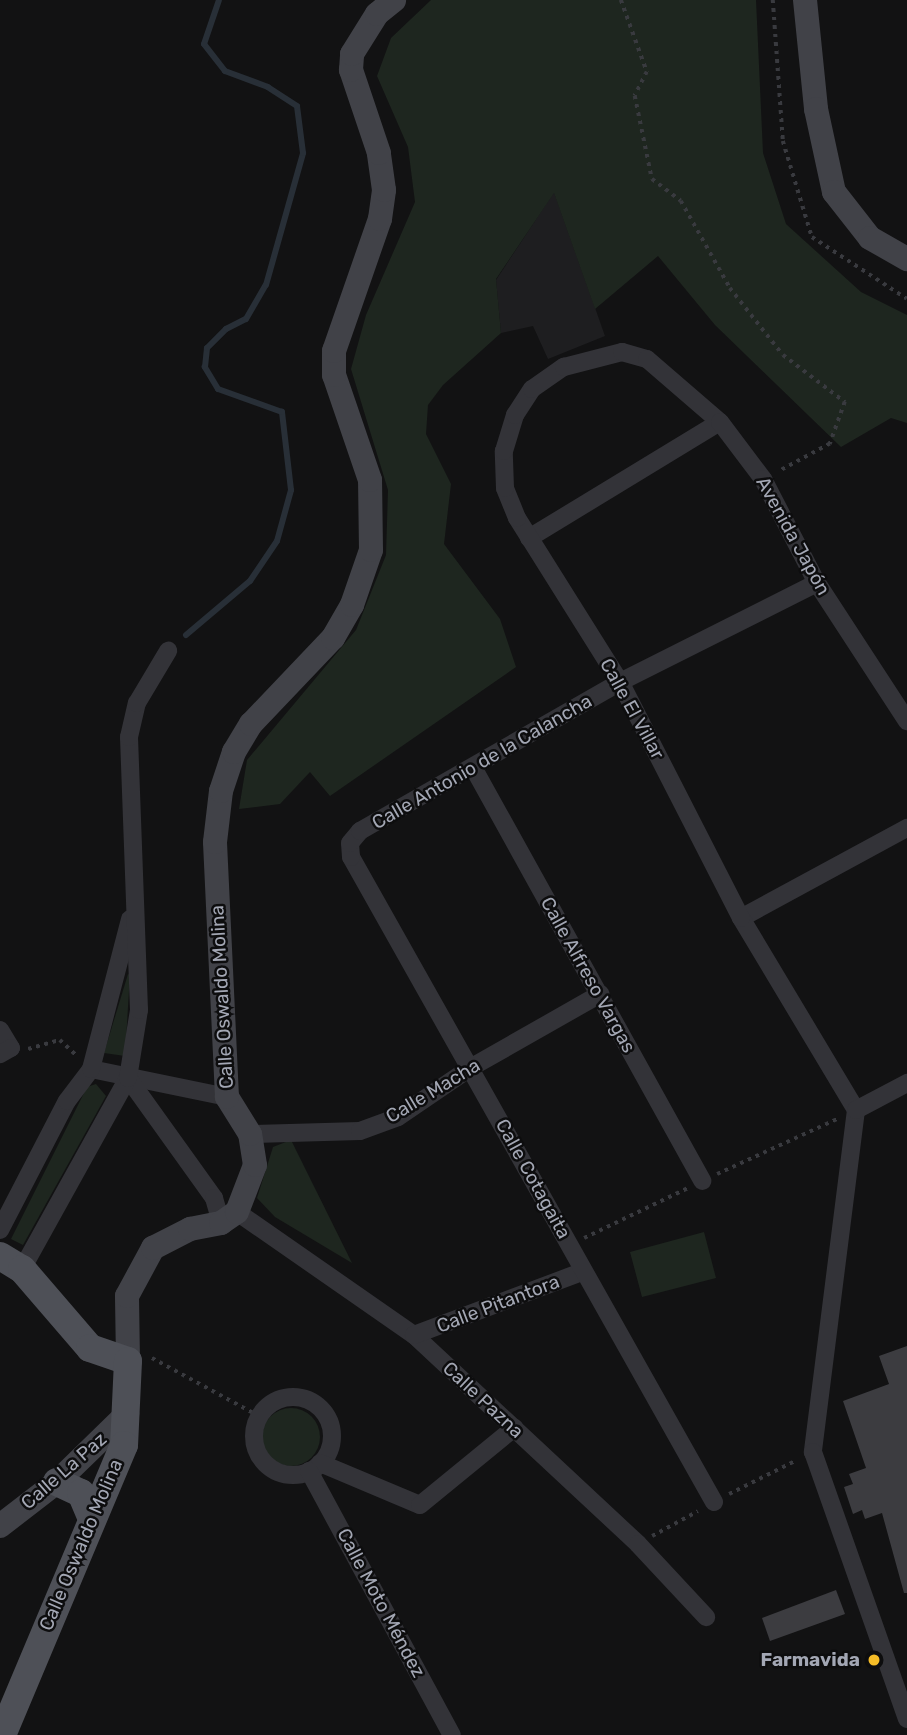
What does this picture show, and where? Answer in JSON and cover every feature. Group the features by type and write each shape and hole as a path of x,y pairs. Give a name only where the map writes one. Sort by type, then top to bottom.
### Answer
{"main road":[{"name":"Calle Oswaldo Molina","path":"2,1735 91,1517 124,1445 127,1414 127,1297 153,1248 190,1229 229,1217 256,1165 250,1134 227,1097 215,842 221,792 234,752 251,724 333,638 352,605 371,550 370,480 334,375 334,351 380,219 384,190 379,153 351,70 352,54 377,14 394,0"},
{"path":"805,0 816,109 834,192 870,238 907,259"},
{"path":"11,1263 90,1348 128,1353"},
{"name":"Calle La Paz","path":"0,1526 57,1482 127,1414"},
{"path":"57,1482 81,1493 91,1517"}],"street":[{"name":"Avenida Japón","path":"622,352 647,359 720,422 763,480 817,583 902,697 907,721"},
{"name":"Calle El Villar","path":"622,352 564,367 531,390 514,415 504,451 505,488 529,538 620,682 741,918 856,1110"},
{"path":"529,538 720,422"},
{"name":"Calle Antonio de la Calancha","path":"351,857 350,843 360,831 474,769 620,682 817,583"},
{"path":"11,1263 128,1078 139,1010 129,737 137,703 168,651"},
{"name":"Calle Alfreso Vargas","path":"474,769 702,1181"},
{"path":"741,918 907,828"},
{"name":"Calle Cotagaita","path":"351,857 582,1272 714,1502"},
{"path":"0,1230 67,1101 91,1069 135,899"},
{"name":"Calle Macha","path":"250,1134 359,1131 398,1117 470,1068 600,994"},
{"path":"0,1030 6,1051"},
{"path":"91,1069 227,1097"},
{"path":"128,1078 229,1217"},
{"path":"907,1083 856,1110 813,1452 907,1719"},
{"name":"Calle Pazna","path":"229,1217 414,1335 638,1544 706,1617"},
{"name":"Calle Pitantora","path":"414,1335 582,1272"},
{"path":"315,1467 328,1452 330,1426 316,1404 292,1396 279,1399 259,1416 254,1440 264,1462 285,1474 315,1467 420,1505 514,1428"},
{"name":"Calle Moto Méndez","path":"315,1467 452,1735"}],"path":[{"path":"621,0 647,72 635,96 652,179 681,201 730,288 783,355 845,402 830,444 763,480"},
{"path":"6,1051 20,1054 60,1040 91,1069"},
{"path":"128,1353 259,1416"}],"shaded area":[{"path":"431,0 756,0 763,153 786,224 861,292 907,315 907,423 891,418 841,447 715,325 658,256 595,309 554,193 496,279 501,333 443,385 428,405 426,434 451,484 444,544 500,619 516,667 330,796 310,772 280,804 239,809 247,760 356,630 386,555 388,490 351,369 366,315 415,202 408,147 377,76 391,38"},
{"path":"554,192 605,336 548,359 533,326 501,333 496,280"},
{"path":"128,974 125,1056 104,1053"},
{"path":"96,1084 106,1096 23,1245 11,1239 87,1087"},
{"path":"291,1140 352,1263 275,1217 257,1198 273,1147"},
{"path":"704,1232 716,1278 642,1297 630,1252"},
{"path":"285,1408 297,1408 312,1416 320,1431 320,1443 312,1458 297,1466 285,1466 270,1458 262,1443 262,1431 270,1416"}],"building":[{"path":"907,1346 907,1593 904,1593 882,1513 865,1519 862,1510 853,1514 844,1487 853,1484 849,1474 866,1468 843,1401 889,1384 879,1356"},
{"path":"836,1590 845,1614 770,1641 762,1618"}],"waterway":[{"path":"186,635 250,581 277,541 291,490 282,412 218,389 205,367 207,348 226,329 246,319 266,285 303,153 297,106 268,87 225,71 204,44 219,0"}],"place":[{"name":"Farmavida","path":"874,1660"}]}
